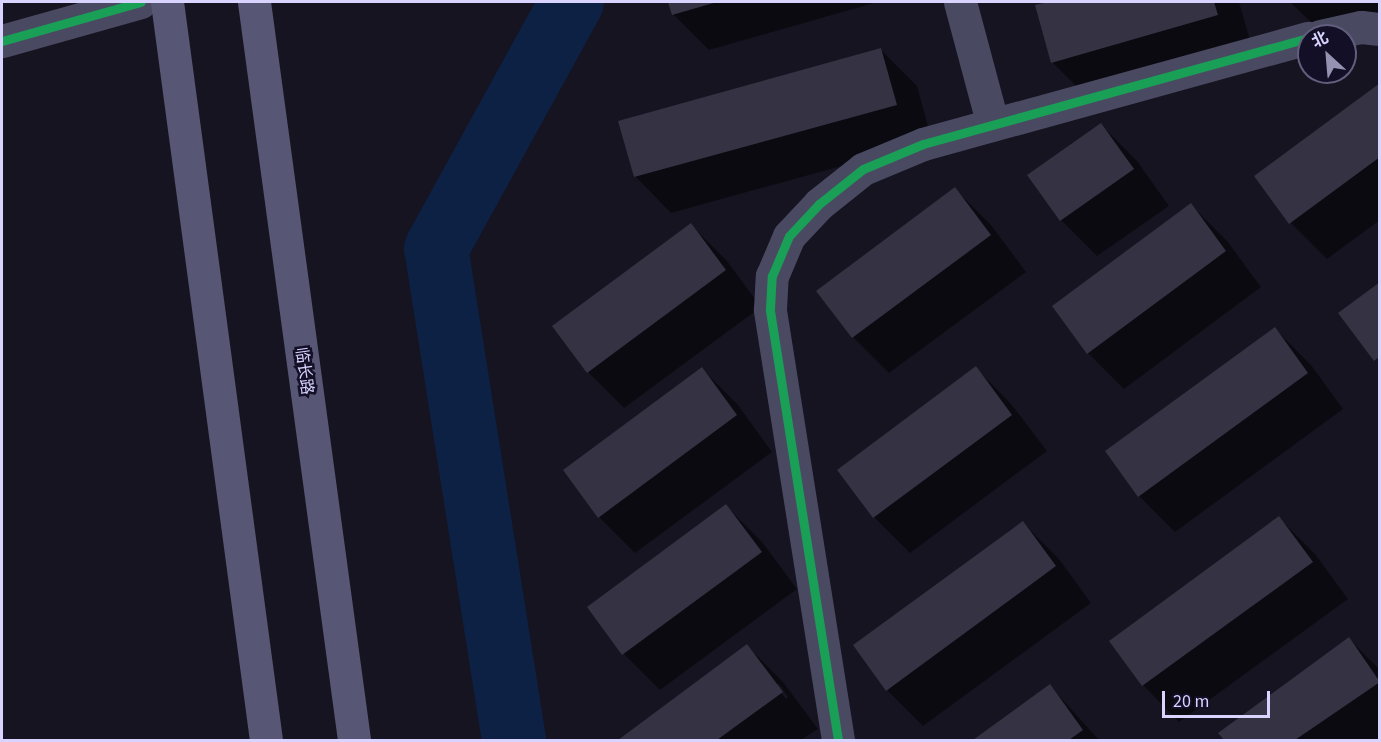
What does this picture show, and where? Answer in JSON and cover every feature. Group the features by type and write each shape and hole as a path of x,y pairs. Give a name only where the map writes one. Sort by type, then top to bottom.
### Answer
{"main road":[{"path":"167,2 266,741"},
{"name":"临长路","path":"254,2 354,741"}],"street":[{"path":"2,41 141,2"},
{"path":"960,2 993,125"},
{"path":"1357,28 1380,29"},
{"path":"838,741 770,309 772,276 789,236 819,204 863,169 923,144 1297,41"}],"building":[{"path":"668,2 717,2 672,15"},
{"path":"1048,2 1214,2 1218,15 1051,63 1035,5"},
{"path":"881,48 897,105 634,177 618,121"},
{"path":"1380,83 1380,157 1289,224 1254,176"},
{"path":"1101,123 1134,169 1060,221 1027,175"},
{"path":"955,187 991,235 852,338 816,291"},
{"path":"1191,203 1226,251 1087,354 1052,306"},
{"path":"691,223 726,270 587,373 552,326"},
{"path":"1380,282 1380,356 1374,361 1338,313"},
{"path":"1275,327 1308,373 1138,497 1105,451"},
{"path":"976,366 1012,415 873,518 837,470"},
{"path":"702,367 737,415 598,518 563,470"},
{"path":"726,504 762,552 622,655 587,607"},
{"path":"1279,516 1313,562 1142,686 1109,641"},
{"path":"1023,521 1056,566 886,691 853,645"},
{"path":"1349,637 1380,682 1295,740 1224,740 1218,733"},
{"path":"747,644 783,692 717,740 618,740"},
{"path":"1050,684 1083,730 1069,740 973,740"}],"waterway":[{"path":"514,740 436,249 572,2"}],"cycle path":[{"path":"2,41 141,2"},
{"path":"838,740 770,309 772,276 789,236 819,204 863,169 923,144 1297,41"}]}
